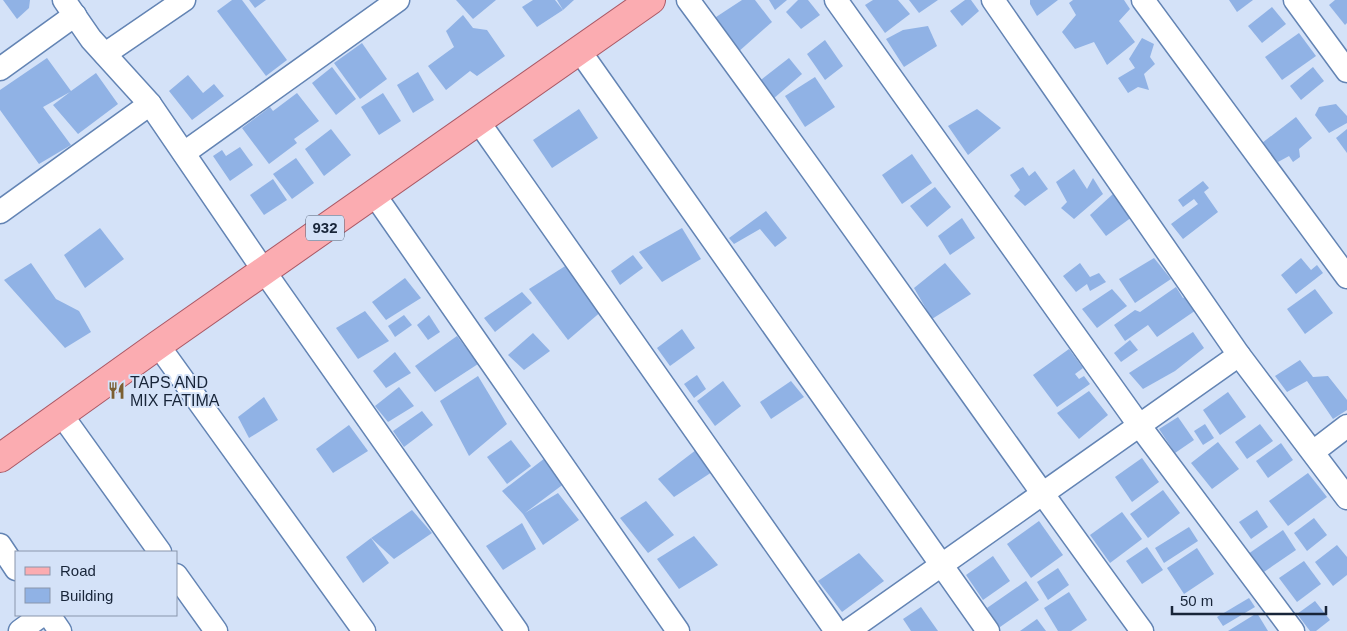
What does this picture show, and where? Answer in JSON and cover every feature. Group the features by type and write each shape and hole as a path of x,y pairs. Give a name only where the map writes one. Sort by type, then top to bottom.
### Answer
{"main road":[{"name":"932","path":"0,458 158,345 651,0"}],"street":[{"path":"105,54 184,0"},
{"path":"184,153 398,0"},
{"path":"688,0 1142,631"},
{"path":"836,0 1139,424 1293,631"},
{"path":"993,0 1239,355 1347,498"},
{"path":"1143,0 1347,277"},
{"path":"1295,0 1347,71"},
{"path":"0,68 70,8 91,39 150,104 264,271 517,631"},
{"path":"579,50 988,631"},
{"path":"0,212 150,104"},
{"path":"478,121 836,631"},
{"path":"374,194 678,631"},
{"path":"158,345 364,631"},
{"path":"848,631 1239,355"},
{"path":"61,414 159,551"},
{"path":"1313,452 1347,426"},
{"path":"0,545 15,568"},
{"path":"178,578 216,631"},
{"path":"20,631 41,616"},
{"path":"49,616 60,631"}],"building":[{"path":"3,0 30,0 29,8 17,19"},
{"path":"232,0 242,0 287,60 266,76 217,11"},
{"path":"249,0 266,0 255,8"},
{"path":"456,0 496,0 473,19"},
{"path":"533,0 555,0 563,10 537,27 522,7"},
{"path":"557,0 574,0 563,10"},
{"path":"742,0 755,0 772,22 737,53 713,19"},
{"path":"769,0 787,0 775,10"},
{"path":"798,0 808,0 820,15 801,29 786,12"},
{"path":"873,0 898,0 910,14 885,33 865,5"},
{"path":"909,0 938,0 919,13"},
{"path":"965,0 971,0 979,11 962,26 950,11"},
{"path":"1030,0 1058,0 1037,16 1030,4"},
{"path":"1073,0 1124,0 1130,9 1119,21 1135,42 1107,65 1094,42 1075,49 1062,32 1076,15 1069,3"},
{"path":"1229,0 1253,0 1237,12"},
{"path":"1335,0 1347,0 1347,23 1345,25 1329,5"},
{"path":"1272,7 1286,24 1262,43 1248,26"},
{"path":"463,15 473,28 487,30 505,56 477,76 470,71 446,90 428,66 454,47 446,31"},
{"path":"928,26 937,46 904,67 886,39 903,30"},
{"path":"1299,33 1316,56 1282,80 1265,57"},
{"path":"1142,38 1154,44 1150,57 1155,64 1144,74 1149,90 1138,87 1128,93 1118,78 1135,68 1129,59"},
{"path":"825,40 843,66 825,80 807,54"},
{"path":"362,43 387,79 360,99 334,63"},
{"path":"47,58 71,91 96,73 118,104 78,134 53,105 70,92 43,107 71,145 39,164 0,110 0,90"},
{"path":"789,58 802,74 773,99 757,83"},
{"path":"332,67 356,99 336,115 312,83"},
{"path":"1313,67 1324,81 1301,100 1290,86"},
{"path":"418,72 434,100 413,113 397,85"},
{"path":"188,75 203,93 214,84 224,96 192,120 169,91"},
{"path":"815,77 835,107 805,127 785,96"},
{"path":"297,93 319,121 294,139 297,143 269,164 242,128 270,107 273,111"},
{"path":"383,93 401,121 379,135 361,107"},
{"path":"1336,104 1347,116 1347,123 1329,133 1315,115 1319,107"},
{"path":"579,109 598,138 552,168 533,140"},
{"path":"977,109 1001,128 968,155 948,126"},
{"path":"1296,117 1312,138 1299,149 1300,157 1293,162 1289,156 1278,162 1262,143"},
{"path":"331,129 351,155 324,176 305,149"},
{"path":"1347,129 1347,153 1336,138"},
{"path":"240,147 253,165 230,181 213,156 222,150 226,156"},
{"path":"912,154 932,183 902,204 882,175"},
{"path":"296,158 314,183 292,199 273,174"},
{"path":"1023,167 1029,176 1035,171 1048,189 1025,206 1014,196 1020,190 1010,175"},
{"path":"1074,169 1087,189 1093,178 1103,194 1074,219 1061,208 1067,202 1056,182"},
{"path":"273,179 287,200 264,215 250,195"},
{"path":"1203,181 1209,188 1204,192 1218,212 1183,239 1171,224 1198,204 1194,199 1183,207 1178,200"},
{"path":"935,187 951,207 927,227 910,206"},
{"path":"1113,194 1132,217 1106,236 1090,215"},
{"path":"766,211 787,238 775,247 760,229 734,244 729,238"},
{"path":"962,218 975,238 950,255 938,236"},
{"path":"100,228 124,259 85,288 64,255"},
{"path":"682,228 701,259 662,282 639,252"},
{"path":"633,255 643,268 620,285 611,271"},
{"path":"1154,258 1171,279 1135,303 1119,279"},
{"path":"1301,258 1311,270 1317,265 1323,273 1296,294 1281,275"},
{"path":"31,263 56,299 79,311 91,332 65,348 4,280"},
{"path":"570,263 603,310 568,340 529,289"},
{"path":"945,263 971,294 932,319 914,288"},
{"path":"1080,263 1090,277 1099,273 1106,282 1090,291 1087,284 1076,292 1063,276"},
{"path":"405,278 421,298 386,320 372,302"},
{"path":"1176,287 1183,298 1190,294 1199,308 1157,337 1148,325 1125,341 1114,325 1135,310 1140,312"},
{"path":"1112,289 1127,306 1097,328 1082,309"},
{"path":"1315,289 1333,313 1305,334 1287,309"},
{"path":"522,292 532,303 495,332 484,318"},
{"path":"365,311 389,341 358,359 336,328"},
{"path":"404,315 412,325 395,337 388,326"},
{"path":"429,315 440,332 428,340 417,325"},
{"path":"682,329 695,348 670,366 657,348"},
{"path":"1193,332 1204,348 1175,371 1143,389 1129,373"},
{"path":"533,333 550,351 524,370 508,355"},
{"path":"457,336 478,364 435,392 415,366"},
{"path":"1130,340 1138,350 1121,362 1114,353"},
{"path":"1069,349 1083,368 1075,374 1079,379 1084,376 1090,384 1057,407 1033,375"},
{"path":"395,352 411,373 386,388 373,371"},
{"path":"1300,360 1313,377 1328,376 1347,400 1347,410 1333,419 1307,381 1287,392 1275,376"},
{"path":"697,375 706,389 694,398 684,384"},
{"path":"478,376 507,424 469,456 440,401"},
{"path":"723,381 741,406 715,426 697,401"},
{"path":"791,381 804,397 771,419 760,402"},
{"path":"399,387 414,406 388,422 375,406"},
{"path":"1089,391 1108,415 1079,439 1057,413"},
{"path":"1228,392 1246,417 1220,435 1203,410"},
{"path":"264,397 278,420 249,438 238,417"},
{"path":"422,411 433,425 404,447 393,431"},
{"path":"1178,417 1194,440 1175,453 1159,429"},
{"path":"1205,424 1214,438 1203,445 1194,431"},
{"path":"1260,424 1273,441 1247,459 1235,442"},
{"path":"349,425 368,451 333,473 316,449"},
{"path":"511,440 531,466 507,484 487,457"},
{"path":"1218,442 1239,469 1212,489 1191,463"},
{"path":"1281,443 1293,460 1268,478 1256,461"},
{"path":"696,450 712,472 674,497 658,479"},
{"path":"545,458 565,483 525,513 558,493 579,520 543,545 523,514 502,491"},
{"path":"1142,458 1159,482 1132,502 1115,477"},
{"path":"1308,473 1327,497 1288,526 1269,501"},
{"path":"1163,490 1180,513 1148,538 1130,514"},
{"path":"646,501 674,535 648,553 620,518"},
{"path":"412,510 432,533 394,559 371,538"},
{"path":"1257,510 1268,527 1251,539 1239,522"},
{"path":"1122,512 1142,539 1110,563 1090,535"},
{"path":"1314,518 1327,535 1307,551 1294,533"},
{"path":"1039,521 1063,555 1031,578 1007,544"},
{"path":"522,523 536,549 503,570 486,546"},
{"path":"1189,527 1198,541 1164,563 1155,548"},
{"path":"1283,530 1296,550 1261,574 1248,554"},
{"path":"694,536 718,565 679,589 657,559"},
{"path":"371,538 389,563 363,583 346,557"},
{"path":"1337,545 1347,557 1347,575 1333,586 1315,562"},
{"path":"1147,547 1163,570 1142,584 1126,561"},
{"path":"1197,548 1214,574 1184,594 1167,568"},
{"path":"859,553 884,581 842,612 818,581"},
{"path":"993,556 1010,581 983,600 966,575"},
{"path":"1304,561 1321,584 1297,602 1279,578"},
{"path":"1058,568 1069,585 1048,600 1037,582"},
{"path":"1026,581 1039,600 1000,627 987,608"},
{"path":"1069,592 1087,620 1071,631 1058,631 1044,608"},
{"path":"1249,598 1255,607 1223,626 1217,617"},
{"path":"1315,601 1330,620 1316,631 1310,631 1297,614"},
{"path":"921,607 938,631 911,631 903,619"},
{"path":"1257,613 1268,631 1228,631"},
{"path":"1037,619 1046,631 1020,631"}],"place":[{"name":"TAPS AND MIX FATIMA","path":"116,391"}]}
